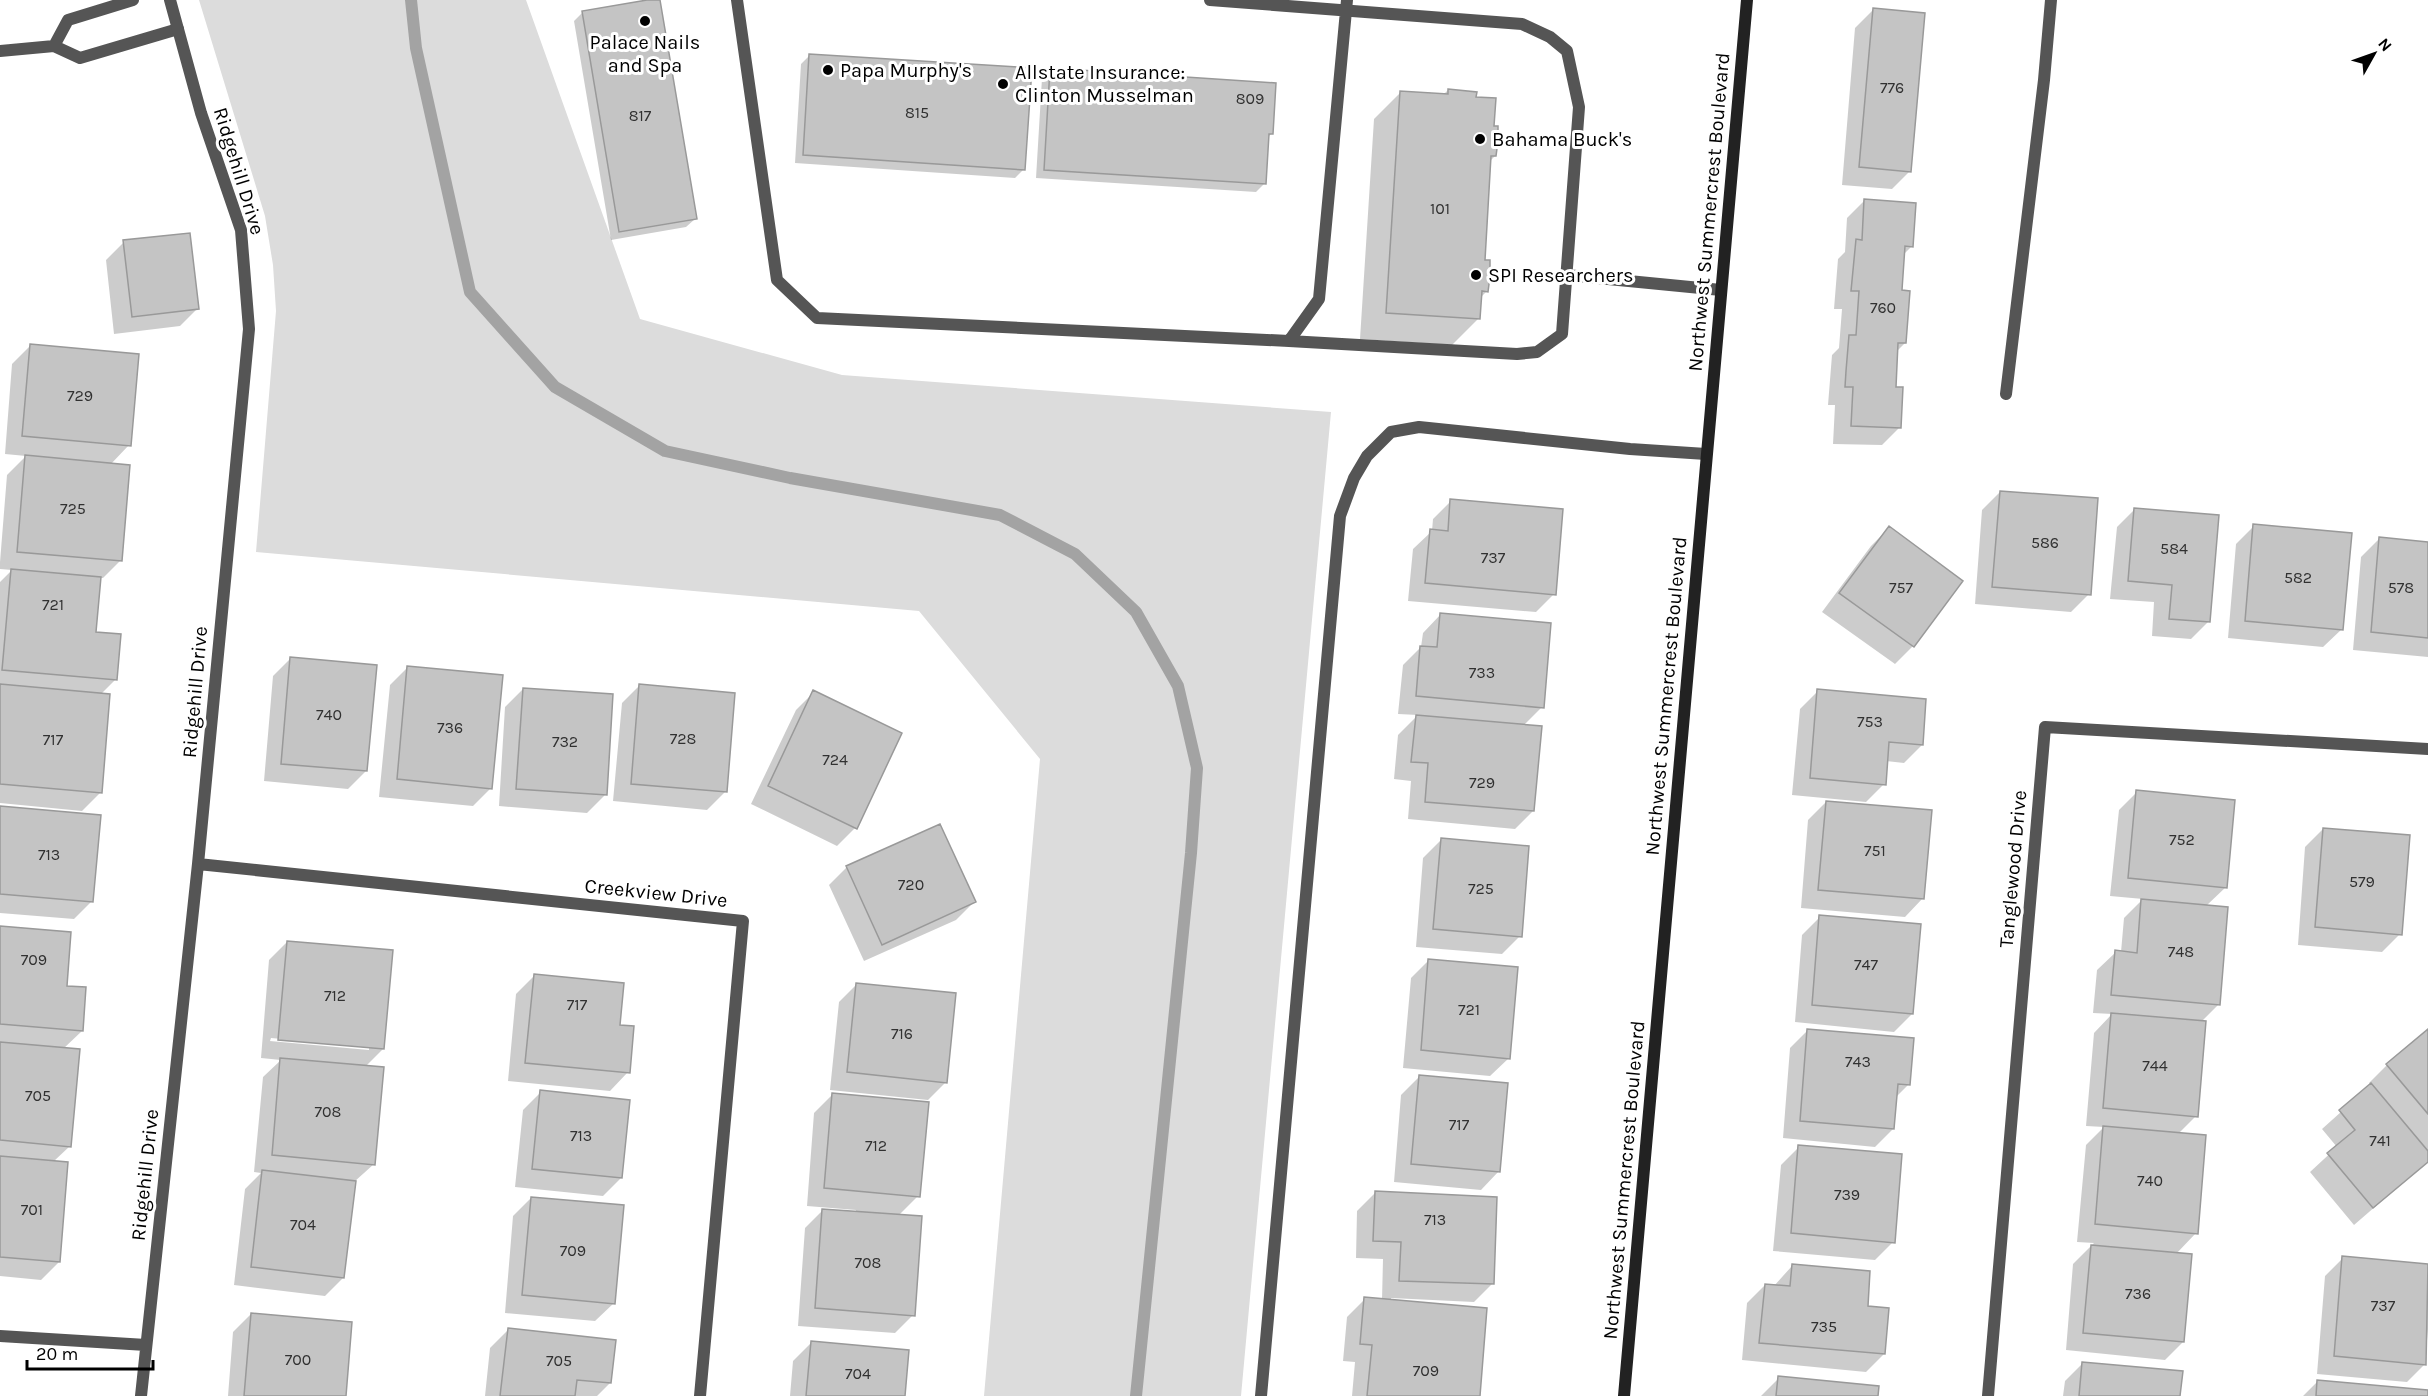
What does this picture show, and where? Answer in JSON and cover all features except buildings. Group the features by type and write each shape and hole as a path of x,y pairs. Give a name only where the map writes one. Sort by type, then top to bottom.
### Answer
{"street":[{"path":"54,46 68,20 133,0"},
{"name":"Ridgehill Drive","path":"141,1396 198,864 249,329 241,230 201,113 170,0"},
{"path":"737,0 777,280 817,318 1517,354 1537,351 1562,334 1579,107 1567,51 1550,37 1522,24 1347,5 1210,0"},
{"name":"Northwest Summercrest Boulevard","path":"1624,1396 1747,0"},
{"path":"2006,394 2044,80 2051,0"},
{"path":"1289,341 1319,299 1347,5"},
{"path":"0,51 54,46 80,58 178,29"},
{"path":"1567,275 1721,290"},
{"path":"1261,1396 1340,516 1354,478 1368,456 1391,432 1419,427 1630,449 1706,454"},
{"name":"Tanglewood Drive","path":"1988,1396 2045,727 2428,749"},
{"name":"Creekview Drive","path":"198,864 742,921 700,1396"},
{"path":"0,1336 146,1345"}],"shaded area":[{"path":"199,0 526,0 640,319 842,375 1331,412 1241,1396 984,1396 1040,759 919,611 256,552 276,311 273,265 265,216"}],"waterway":[{"path":"411,0 416,48 470,292 555,387 665,451 790,478 1000,515 1075,554 1136,612 1178,686 1197,768 1191,853 1136,1396"}],"place":[{"name":"Palace Nails and Spa","path":"645,21"},
{"name":"Papa Murphy's","path":"828,70"},
{"name":"Allstate Insurance: Clinton Musselman","path":"1003,84"},
{"name":"Bahama Buck's","path":"1480,139"},
{"name":"SPI Researchers","path":"1476,275"}]}
